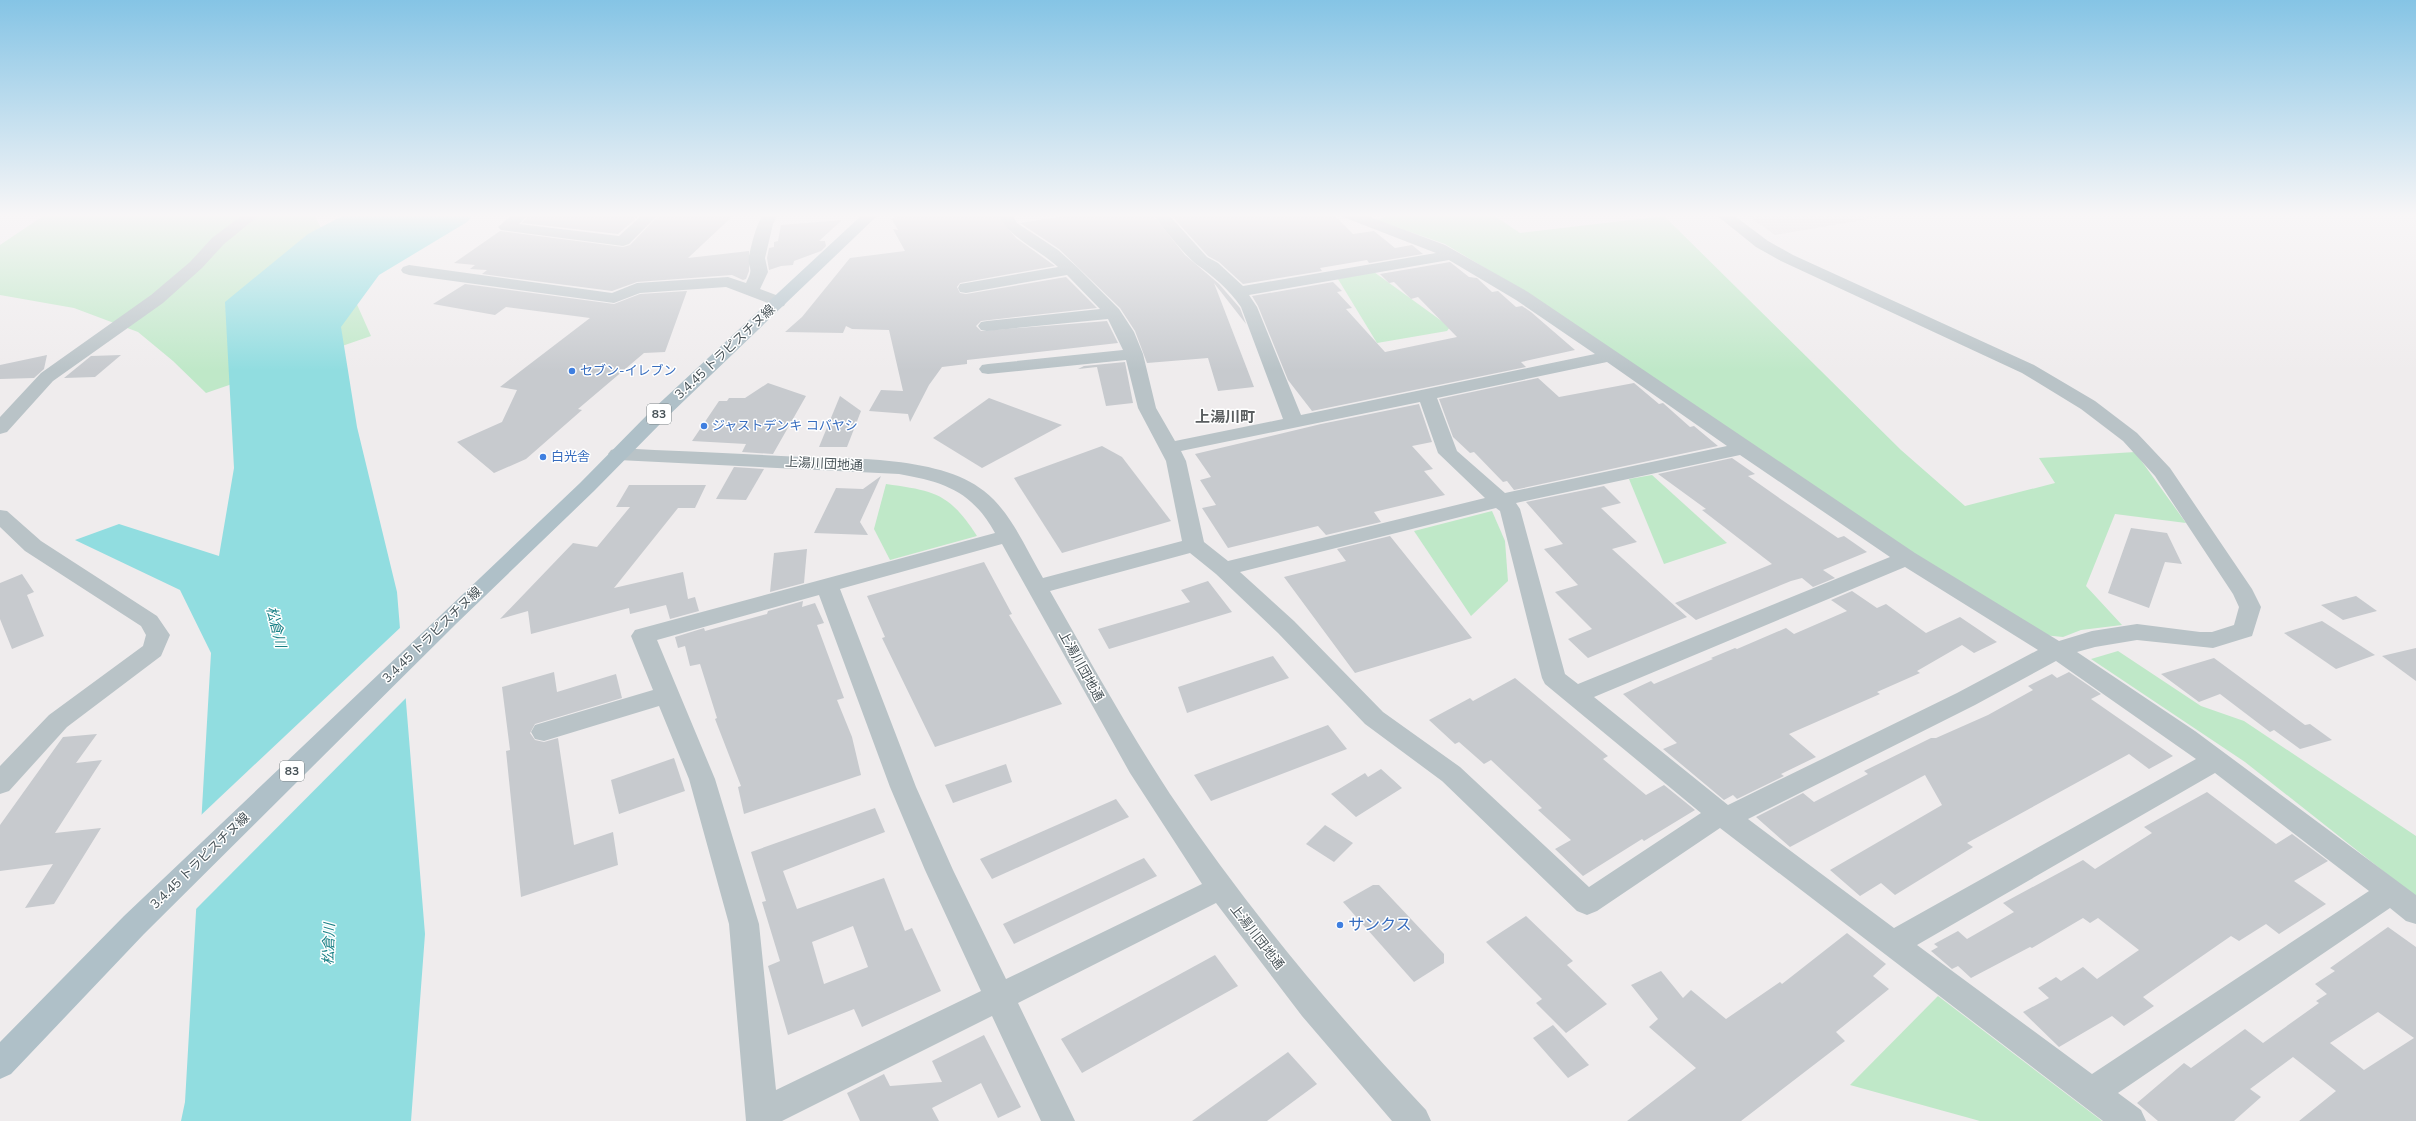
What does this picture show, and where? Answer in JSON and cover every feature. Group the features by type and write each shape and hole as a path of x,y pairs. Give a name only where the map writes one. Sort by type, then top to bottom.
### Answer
{"main road":[{"name":"3.4.45 トラピスチヌ線","path":"0,1064 134,925 618,454 816,266"}],"street":[{"path":"0,428 47,377 157,299 196,266"},
{"path":"750,292 760,272 759,266"},
{"path":"1067,266 1113,313 1134,354 1147,408 1176,461 1194,545 1224,569 1286,627 1374,718 1451,774 1587,903 1723,816 1966,699 2056,651 2092,639 2137,632 2200,640 2213,640 2244,630 2250,607 2244,594 2163,472 2130,437 2088,405 2028,369 1805,266"},
{"path":"1212,266 1239,292 1250,307 1294,422"},
{"path":"1239,292 1388,266"},
{"path":"1472,266 1522,296 1612,356 1743,448 1907,558 2089,671 2216,760 2416,912"},
{"path":"409,270 614,298 637,288 728,282 778,302"},
{"path":"966,288 1071,270"},
{"path":"988,326 1113,313"},
{"path":"988,369 1134,354"},
{"path":"1169,448 1426,393 1612,356"},
{"path":"1426,393 1448,453 1510,509 1554,678 1723,816 2129,1121"},
{"path":"1224,569 1501,500 1743,448"},
{"name":"上湯川団地通","path":"618,454 899,468 944,476 974,491 987,502 1038,587 1112,722 1161,800 1220,888 1322,1019 1414,1121"},
{"path":"0,516 33,546 149,621 158,636 153,650 58,721 20,759 0,784"},
{"path":"1008,536 643,636 702,779 744,924 754,1045 763,1118 1220,888"},
{"path":"1038,587 1194,545"},
{"path":"1576,695 1907,558"},
{"path":"827,586 903,787 1058,1121"},
{"path":"544,732 667,695"},
{"path":"1892,944 2216,760"},
{"path":"2091,1093 2390,892"}],"green space":[{"path":"0,266 340,266 371,336 206,393 173,361 138,332 74,308 0,295"},
{"path":"1482,266 1715,266 1901,450 1965,506 2055,483 2039,458 2135,452 2186,523 2115,514 2086,586 2122,625 2081,630 2063,637 2043,635 1914,555 1532,296"},
{"path":"1374,272 1450,327 1447,331 1377,343 1338,279"},
{"path":"1652,475 1727,543 1664,564 1629,479"},
{"path":"886,484 917,489 939,496 949,502 958,511 977,536 890,560 874,529"},
{"path":"1492,511 1505,541 1508,581 1471,616 1414,531"},
{"path":"2118,651 2201,706 2244,721 2416,836 2416,897 2245,762 2091,659"},
{"path":"1938,996 2102,1121 1980,1121 1850,1085"}],"water":[{"name":"松倉川","path":"269,266 393,266 379,275 341,327 357,427 397,592 425,934 411,1121 181,1121 185,1102 211,653 180,590 75,540 119,524 219,556 234,468 225,302"}],"pier":[{"path":"402,626 408,696 194,911 199,817"}],"building":[{"path":"473,266 749,266 746,279 743,280 732,275 637,282 612,291 482,274 487,270 470,269"},
{"path":"768,266 780,266 769,270"},
{"path":"843,266 1053,266 960,283 957,287 960,293 966,294 1066,277 1097,308 981,321 976,326 981,331 1107,321 1118,343 967,360 967,364 942,367 929,385 910,422 908,414 869,411 881,390 903,391 889,330 852,329 846,326 843,333 785,332 802,317"},
{"path":"1077,266 1198,266 1219,284 1240,308 1246,324 1214,283 1254,387 1218,391 1208,358 1147,363 1135,331 1120,308"},
{"path":"1224,266 1330,266 1320,268 1322,271 1243,284"},
{"path":"1425,266 1455,266 1469,277 1477,278 1492,292 1498,291 1516,307 1522,306 1531,312 1575,350 1521,362 1526,367 1312,411 1288,380 1258,306 1252,296 1333,282 1342,291 1337,292 1352,308 1346,309 1385,352 1457,337 1418,297 1411,299 1394,282 1389,283 1380,274"},
{"path":"465,284 614,304 640,294 687,291 665,352 644,353 578,409 582,410 526,459 494,473 457,442 502,422 517,390 500,387 590,318 506,307 495,315 433,304"},
{"path":"47,355 44,369 34,378 0,379 0,365"},
{"path":"121,355 95,377 64,378 91,356"},
{"path":"1125,362 1133,403 1106,406 1097,367 1078,369 1084,366"},
{"path":"1538,378 1559,397 1634,383 1659,404 1663,403 1690,427 1694,426 1718,446 1514,490 1507,481 1503,482 1474,452 1470,453 1453,437 1439,399"},
{"path":"768,383 806,396 773,454 742,452 746,444 692,441 719,401 727,401 729,398 745,398"},
{"path":"840,396 861,411 847,447 819,447"},
{"path":"989,398 1062,425 982,468 933,438"},
{"path":"1419,404 1432,442 1412,446 1433,469 1424,471 1445,495 1374,512 1381,522 1326,535 1318,526 1228,548 1202,508 1216,505 1200,480 1211,477 1195,454 1321,424"},
{"path":"1102,446 1122,457 1171,521 1062,553 1014,478"},
{"path":"1732,458 1755,474 1748,476 1782,500 1838,538 1844,536 1867,552 1823,570 1835,578 1813,587 1802,578 1791,581 1696,620 1675,603 1772,564 1702,510 1706,509 1658,474"},
{"path":"734,467 764,469 746,500 716,499"},
{"path":"881,476 860,522 868,535 814,533 836,488 863,489"},
{"path":"629,485 706,485 695,508 678,508 614,588 683,572 688,599 695,597 699,611 670,619 666,605 630,614 629,608 531,634 528,611 500,619 573,543 597,547 630,507 616,507"},
{"path":"1604,486 1621,503 1601,508 1637,542 1612,549 1687,617 1588,658 1568,639 1592,629 1555,592 1578,585 1544,549 1563,544 1526,502"},
{"path":"2131,528 2167,533 2182,564 2165,562 2149,608 2108,593"},
{"path":"1390,536 1472,638 1355,673 1284,577 1346,561 1337,549"},
{"path":"807,549 804,583 770,592 774,553"},
{"path":"984,562 1012,614 1009,615 1062,704 935,747 882,638 885,637 867,596"},
{"path":"22,574 34,592 27,595 44,636 12,649 0,619 0,583"},
{"path":"1208,581 1232,612 1109,649 1098,629 1190,602 1181,590"},
{"path":"1852,591 1877,608 1886,604 1926,633 1960,617 1997,642 1974,653 1962,645 1917,671 1920,673 1877,692 1880,694 1789,734 1816,757 1781,774 1784,776 1737,799 1733,795 1724,800 1663,749 1677,743 1623,694 1651,681 1654,684 1713,659 1711,658 1735,648 1737,649 1786,628 1794,634 1847,611 1831,600"},
{"path":"2356,596 2377,611 2343,620 2321,605"},
{"path":"803,601 802,607 815,603 824,623 817,625 844,698 837,700 852,737 861,775 744,814 738,787 741,786 715,719 717,718 700,664 690,666 685,646 678,648 675,637 704,628 705,631 767,614 768,611"},
{"path":"2322,621 2375,655 2336,669 2284,633"},
{"path":"2416,648 2416,681 2382,656"},
{"path":"1273,656 1289,678 1187,713 1178,687"},
{"path":"2214,658 2305,725 2310,724 2332,740 2300,749 2274,730 2270,732 2220,694 2199,702 2161,674"},
{"path":"554,672 557,692 616,674 622,698 535,724 530,733 535,740 544,742 558,738 574,845 613,832 618,865 521,897 506,751 510,750 502,687"},
{"path":"2069,672 2101,694 2091,699 2173,756 2149,769 2129,754 1967,843 1973,847 1895,895 1881,883 1860,896 1830,870 1942,805 1925,775 1790,847 1756,817 1803,793 1814,802 1868,774 1864,771 1931,738 1936,738 1988,715 2033,690 2028,686 2052,674 2057,678"},
{"path":"1515,678 1608,756 1603,759 1646,795 1664,785 1695,810 1644,841 1642,839 1583,876 1555,849 1571,840 1538,810 1542,808 1491,760 1484,764 1459,742 1455,744 1429,720 1470,698 1473,701"},
{"path":"1328,725 1347,749 1211,801 1194,775"},
{"path":"97,734 76,763 102,760 55,833 101,828 54,904 25,908 53,864 0,871 0,825 63,737"},
{"path":"674,758 685,791 619,814 611,780"},
{"path":"1006,764 1012,782 953,803 945,785"},
{"path":"1381,769 1402,788 1356,817 1331,794 1365,773 1368,777"},
{"path":"2207,792 2276,844 2292,834 2328,861 2294,881 2326,904 2279,934 2266,924 2239,941 2231,936 2143,997 2154,1006 2124,1026 2112,1016 2059,1047 2023,1012 2049,998 2038,988 2056,977 2061,981 2083,967 2097,979 2139,950 2098,918 2090,923 2083,918 2032,948 2030,947 1971,978 1958,966 1952,969 1931,951 1938,947 1934,944 1958,931 1967,939 2014,912 2003,903 2083,860 2095,869 2152,833 2144,827"},
{"path":"1116,799 1129,817 992,879 980,859"},
{"path":"875,808 885,832 783,871 797,909 884,878 905,931 912,928 941,991 862,1027 854,1009 788,1035 768,966 780,961 762,902 766,901 751,852","holes":["853,926 868,967 824,984 812,942"]},
{"path":"1325,825 1353,843 1334,862 1306,844"},
{"path":"1144,858 1157,876 1014,944 1003,924"},
{"path":"1373,885 1379,885 1444,954 1444,963 1414,982 1343,902"},
{"path":"1526,916 1573,961 1567,965 1607,1004 1566,1033 1536,1003 1542,999 1486,942"},
{"path":"2388,927 2416,947 2416,1121 2299,1121 2336,1091 2293,1057 2250,1089 2261,1097 2234,1121 2158,1121 2137,1103 2184,1063 2191,1068 2245,1029 2263,1043 2319,1003 2316,1001 2327,994 2315,984 2335,971 2330,968","holes":["2378,1012 2414,1038 2364,1070 2330,1043"]},
{"path":"1847,933 1886,964 1873,976 1889,989 1836,1032 1845,1041 1741,1121 1627,1121 1696,1068 1649,1027 1658,1019 1631,985 1661,971 1683,998 1691,990 1726,1019 1780,982 1782,984"},
{"path":"1215,955 1238,986 1082,1073 1061,1039"},
{"path":"1553,1025 1589,1065 1568,1078 1533,1038"},
{"path":"984,1035 1021,1107 998,1118 981,1083 932,1108 939,1121 860,1121 847,1093 884,1074 890,1086 942,1082 932,1061"},
{"path":"1288,1052 1317,1084 1267,1121 1192,1121"}],"place":[{"name":"セブン-イレブン","path":"572,371"},
{"name":"ジャストデンキ コバヤシ","path":"704,426"},
{"name":"白光舎","path":"543,457"},
{"name":"サンクス","path":"1340,925"}],"district":[{"name":"上湯川町","path":"1225,417"}]}
